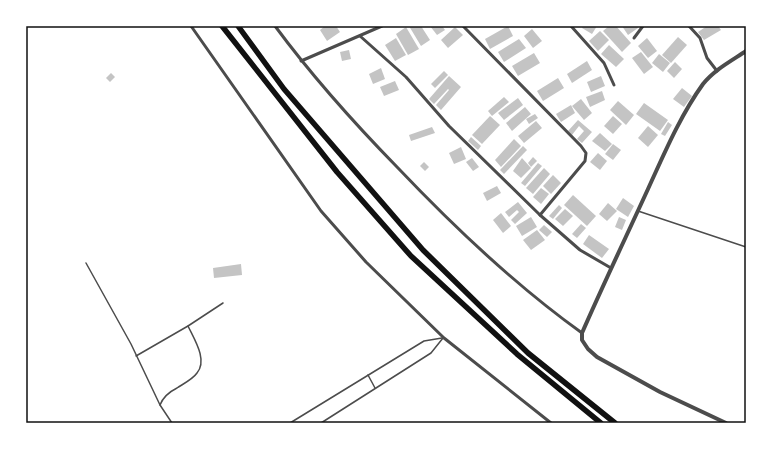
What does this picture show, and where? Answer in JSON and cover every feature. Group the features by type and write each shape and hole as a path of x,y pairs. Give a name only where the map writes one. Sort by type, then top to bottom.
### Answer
{"highway":[{"path":"222,26 337,172 411,256 517,354 601,423"},
{"path":"238,26 284,89 423,250 528,353 615,423"}],"street":[{"path":"191,26 321,211 366,262 444,338 550,422"},
{"path":"275,26 301,61 381,150 477,247 546,307 582,333"},
{"path":"301,61 382,26"},
{"path":"463,26 581,146 586,153 585,161 540,215"},
{"path":"571,26 604,63 610,72 614,85"},
{"path":"634,38 643,26"},
{"path":"689,26 700,38 707,58 717,71"},
{"path":"360,36 406,77 448,126 540,215 580,250 611,268"},
{"path":"726,423 660,392 598,357 588,349 582,340 582,333 666,150 694,98 704,83 717,71 746,51"},
{"path":"543,423 550,422"}],"lane":[{"path":"638,211 746,247"},
{"path":"86,263 136,356 160,405 172,423"},
{"path":"136,356 188,326 223,303"},
{"path":"160,405 163,399 172,391 197,373 201,365 200,353 188,326"},
{"path":"290,423 424,341 444,338"},
{"path":"320,423 431,353 444,338"},
{"path":"368,375 375,388"}],"building":[{"path":"325,26 336,26 340,32 327,41 320,30"},
{"path":"409,26 421,26 430,40 421,46"},
{"path":"430,26 442,26 445,30 437,35"},
{"path":"508,26 513,36 490,49 485,39"},
{"path":"583,26 597,26 592,34 582,28"},
{"path":"609,26 616,26 631,43 622,52 603,31"},
{"path":"622,26 637,26 638,28 628,35"},
{"path":"707,26 718,26 721,30 704,40 698,32"},
{"path":"406,27 419,49 408,55 396,34"},
{"path":"455,27 463,35 448,48 441,40"},
{"path":"532,29 542,41 533,48 524,36"},
{"path":"600,31 609,40 598,51 589,41"},
{"path":"678,37 687,45 671,63 662,55"},
{"path":"396,38 406,55 395,61 385,45"},
{"path":"647,38 657,51 648,58 638,46"},
{"path":"519,39 526,48 504,62 498,52"},
{"path":"609,45 624,59 616,67 601,54"},
{"path":"349,50 351,59 342,61 340,52"},
{"path":"641,52 653,67 644,74 632,58"},
{"path":"534,53 540,63 518,76 512,66"},
{"path":"659,54 670,63 663,72 652,63"},
{"path":"587,61 592,70 572,83 567,74"},
{"path":"675,62 682,69 674,78 667,71"},
{"path":"381,68 385,79 373,84 369,74"},
{"path":"444,71 448,75 435,88 431,84"},
{"path":"111,73 115,77 110,82 106,78"},
{"path":"449,76 461,87 441,110 436,105 449,90 448,89 434,104 429,99"},
{"path":"601,76 605,86 591,92 587,82"},
{"path":"558,78 564,88 543,101 537,91"},
{"path":"395,81 399,90 384,96 380,87"},
{"path":"682,88 692,96 684,107 673,99"},
{"path":"602,91 605,100 590,107 586,97"},
{"path":"504,97 509,102 492,116 488,111"},
{"path":"518,98 523,105 504,120 498,113"},
{"path":"581,99 592,113 584,120 572,106"},
{"path":"618,101 634,115 626,125 610,110"},
{"path":"644,103 668,120 660,131 636,114"},
{"path":"571,105 575,113 561,122 556,114"},
{"path":"525,107 531,114 512,131 506,123"},
{"path":"535,114 538,118 529,124 526,119"},
{"path":"490,116 500,125 482,144 472,135"},
{"path":"613,116 622,124 613,134 604,126"},
{"path":"578,120 592,132 582,143 577,139 584,131 579,126 572,135 568,131"},
{"path":"536,121 542,128 524,143 518,136"},
{"path":"668,122 672,125 665,136 661,134"},
{"path":"648,126 658,135 648,147 638,138"},
{"path":"432,127 435,133 411,141 409,135"},
{"path":"600,133 612,144 605,151 592,141"},
{"path":"471,137 481,146 478,150 468,141"},
{"path":"514,139 521,146 501,167 495,160"},
{"path":"613,144 621,150 613,160 605,154"},
{"path":"523,146 527,150 504,174 500,170"},
{"path":"461,147 466,159 454,164 449,153"},
{"path":"598,153 607,161 600,170 590,162"},
{"path":"533,157 537,161 531,167 528,163"},
{"path":"472,158 479,167 473,171 466,162"},
{"path":"522,158 531,168 521,178 513,171"},
{"path":"424,162 429,167 425,171 420,166"},
{"path":"538,163 542,166 525,186 521,183"},
{"path":"544,168 550,174 533,194 526,188"},
{"path":"553,175 561,183 551,194 543,186"},
{"path":"497,186 501,193 487,201 483,193"},
{"path":"541,188 549,194 541,204 533,197"},
{"path":"573,195 596,216 587,226 564,205"},
{"path":"623,198 634,206 628,217 616,209"},
{"path":"518,202 527,213 515,224 511,220 519,212 517,210 509,217 505,212"},
{"path":"608,203 617,211 607,221 599,214"},
{"path":"559,205 562,208 553,219 549,216"},
{"path":"565,209 573,216 563,226 555,219"},
{"path":"501,213 511,226 503,233 493,220"},
{"path":"531,217 537,227 522,236 516,226"},
{"path":"619,217 626,220 622,230 615,227"},
{"path":"581,224 586,228 577,238 572,234"},
{"path":"544,225 552,232 547,237 539,230"},
{"path":"537,230 545,240 531,250 523,240"},
{"path":"589,235 609,249 602,258 583,244"},
{"path":"241,264 242,275 214,278 213,268"}]}
